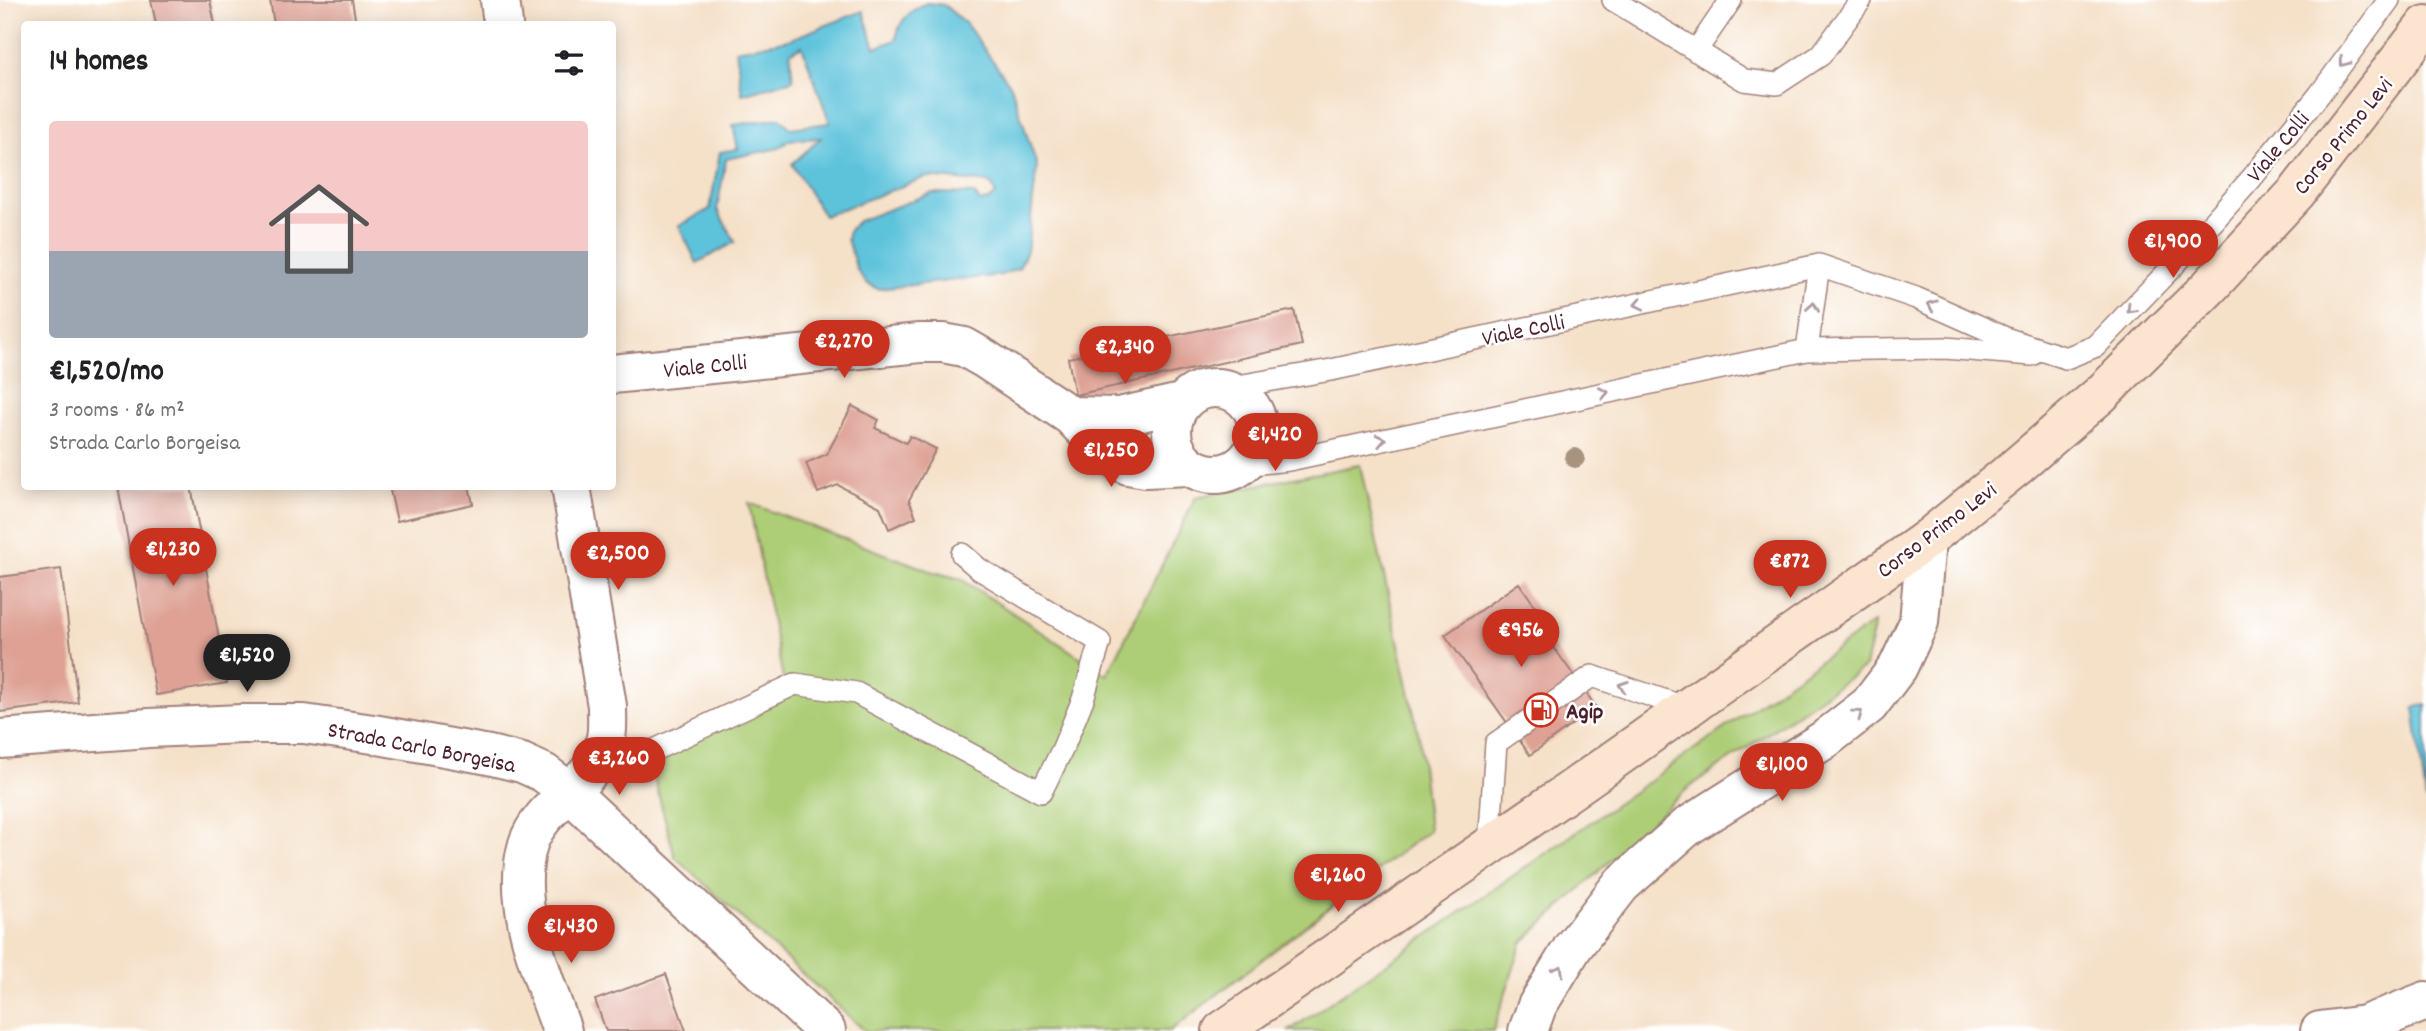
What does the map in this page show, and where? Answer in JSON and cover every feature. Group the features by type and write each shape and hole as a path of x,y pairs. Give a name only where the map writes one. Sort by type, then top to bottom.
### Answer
{"main road":[{"name":"Corso Primo Levi","path":"1222,1031 1926,540 2015,468 2101,394 2209,287 2297,192 2426,25"}],"street":[{"path":"500,0 503,21"},
{"name":"Viale Colli","path":"616,374 920,342 943,343 964,347 1071,416 1106,452 1128,465 1146,468 1189,466"},
{"path":"1213,387 1226,388 1239,394 1256,415 1257,442 1242,465 1216,475 1202,473 1179,456 1171,429 1174,416 1181,403 1191,395 1213,387"},
{"path":"1071,416 1119,417 1181,403"},
{"path":"562,1031 534,949 526,914 524,894 528,844 536,827 598,761 607,738 607,706 571,490"},
{"path":"1528,1031 1537,1006 1573,947 1621,885 1688,826 1824,740 1869,705 1898,667 1919,622 1926,540"},
{"name":"Strada Carlo Borgeisa","path":"0,739 149,728 304,724 489,755 533,768 568,791 826,1031"},
{"path":"2320,1031 2365,1028 2426,1001"}],"lane":[{"path":"1613,0 1744,80 1777,84 1821,55 1861,0"},
{"path":"1696,51 1731,0"},
{"name":"Viale Colli","path":"1242,465 1289,460 1807,350 1945,348 2066,358 2096,346 2178,261 2251,178 2319,95 2382,3"},
{"path":"1807,350 1819,265 1916,298 2008,339 2066,358"},
{"name":"Viale Colli","path":"1226,388 1331,370 1819,265"},
{"path":"598,761 650,752 795,684 856,693 1041,792 1083,699 1100,642 979,569 962,554"},
{"path":"1489,847 1496,743 1592,676 1687,708"}],"green space":[{"path":"1360,465 1419,737 1429,830 1170,1031 865,1031 675,857 650,762 786,694 749,503 933,572 961,579 1107,675 1196,497"},
{"path":"1875,622 1865,667 1688,788 1522,943 1493,1031 1289,1031 1604,813"}],"water":[{"path":"927,3 944,5 966,24 1011,86 1037,166 1027,251 1019,268 1001,275 878,289 866,283 857,270 847,239 849,230 858,221 932,193 974,194 980,202 988,201 996,194 990,183 926,177 824,216 792,164 821,138 789,140 779,148 726,159 717,209 735,242 697,263 679,226 710,209 720,152 738,149 733,125 780,118 790,128 830,123 802,46 790,53 793,80 742,94 736,50 788,40 863,11 875,48 896,40 906,17"},
{"path":"2426,705 2426,802 2414,707"}],"building":[{"path":"151,0 210,0 214,21 155,21"},
{"path":"270,0 352,0 356,21 274,21"},
{"path":"1294,310 1302,345 1075,395 1068,358"},
{"path":"852,406 879,420 875,428 906,443 910,436 936,449 909,500 916,517 889,529 880,507 838,485 818,493 806,463 827,454"},
{"path":"119,490 192,490 227,683 156,695"},
{"path":"390,490 470,490 473,504 397,521"},
{"path":"61,569 78,702 0,712 0,577"},
{"path":"1519,583 1550,627 1543,632 1596,707 1530,755 1445,635"},
{"path":"666,974 686,1031 606,1031 595,1000"}],"place":[{"name":"Agip","path":"1541,710"}]}
